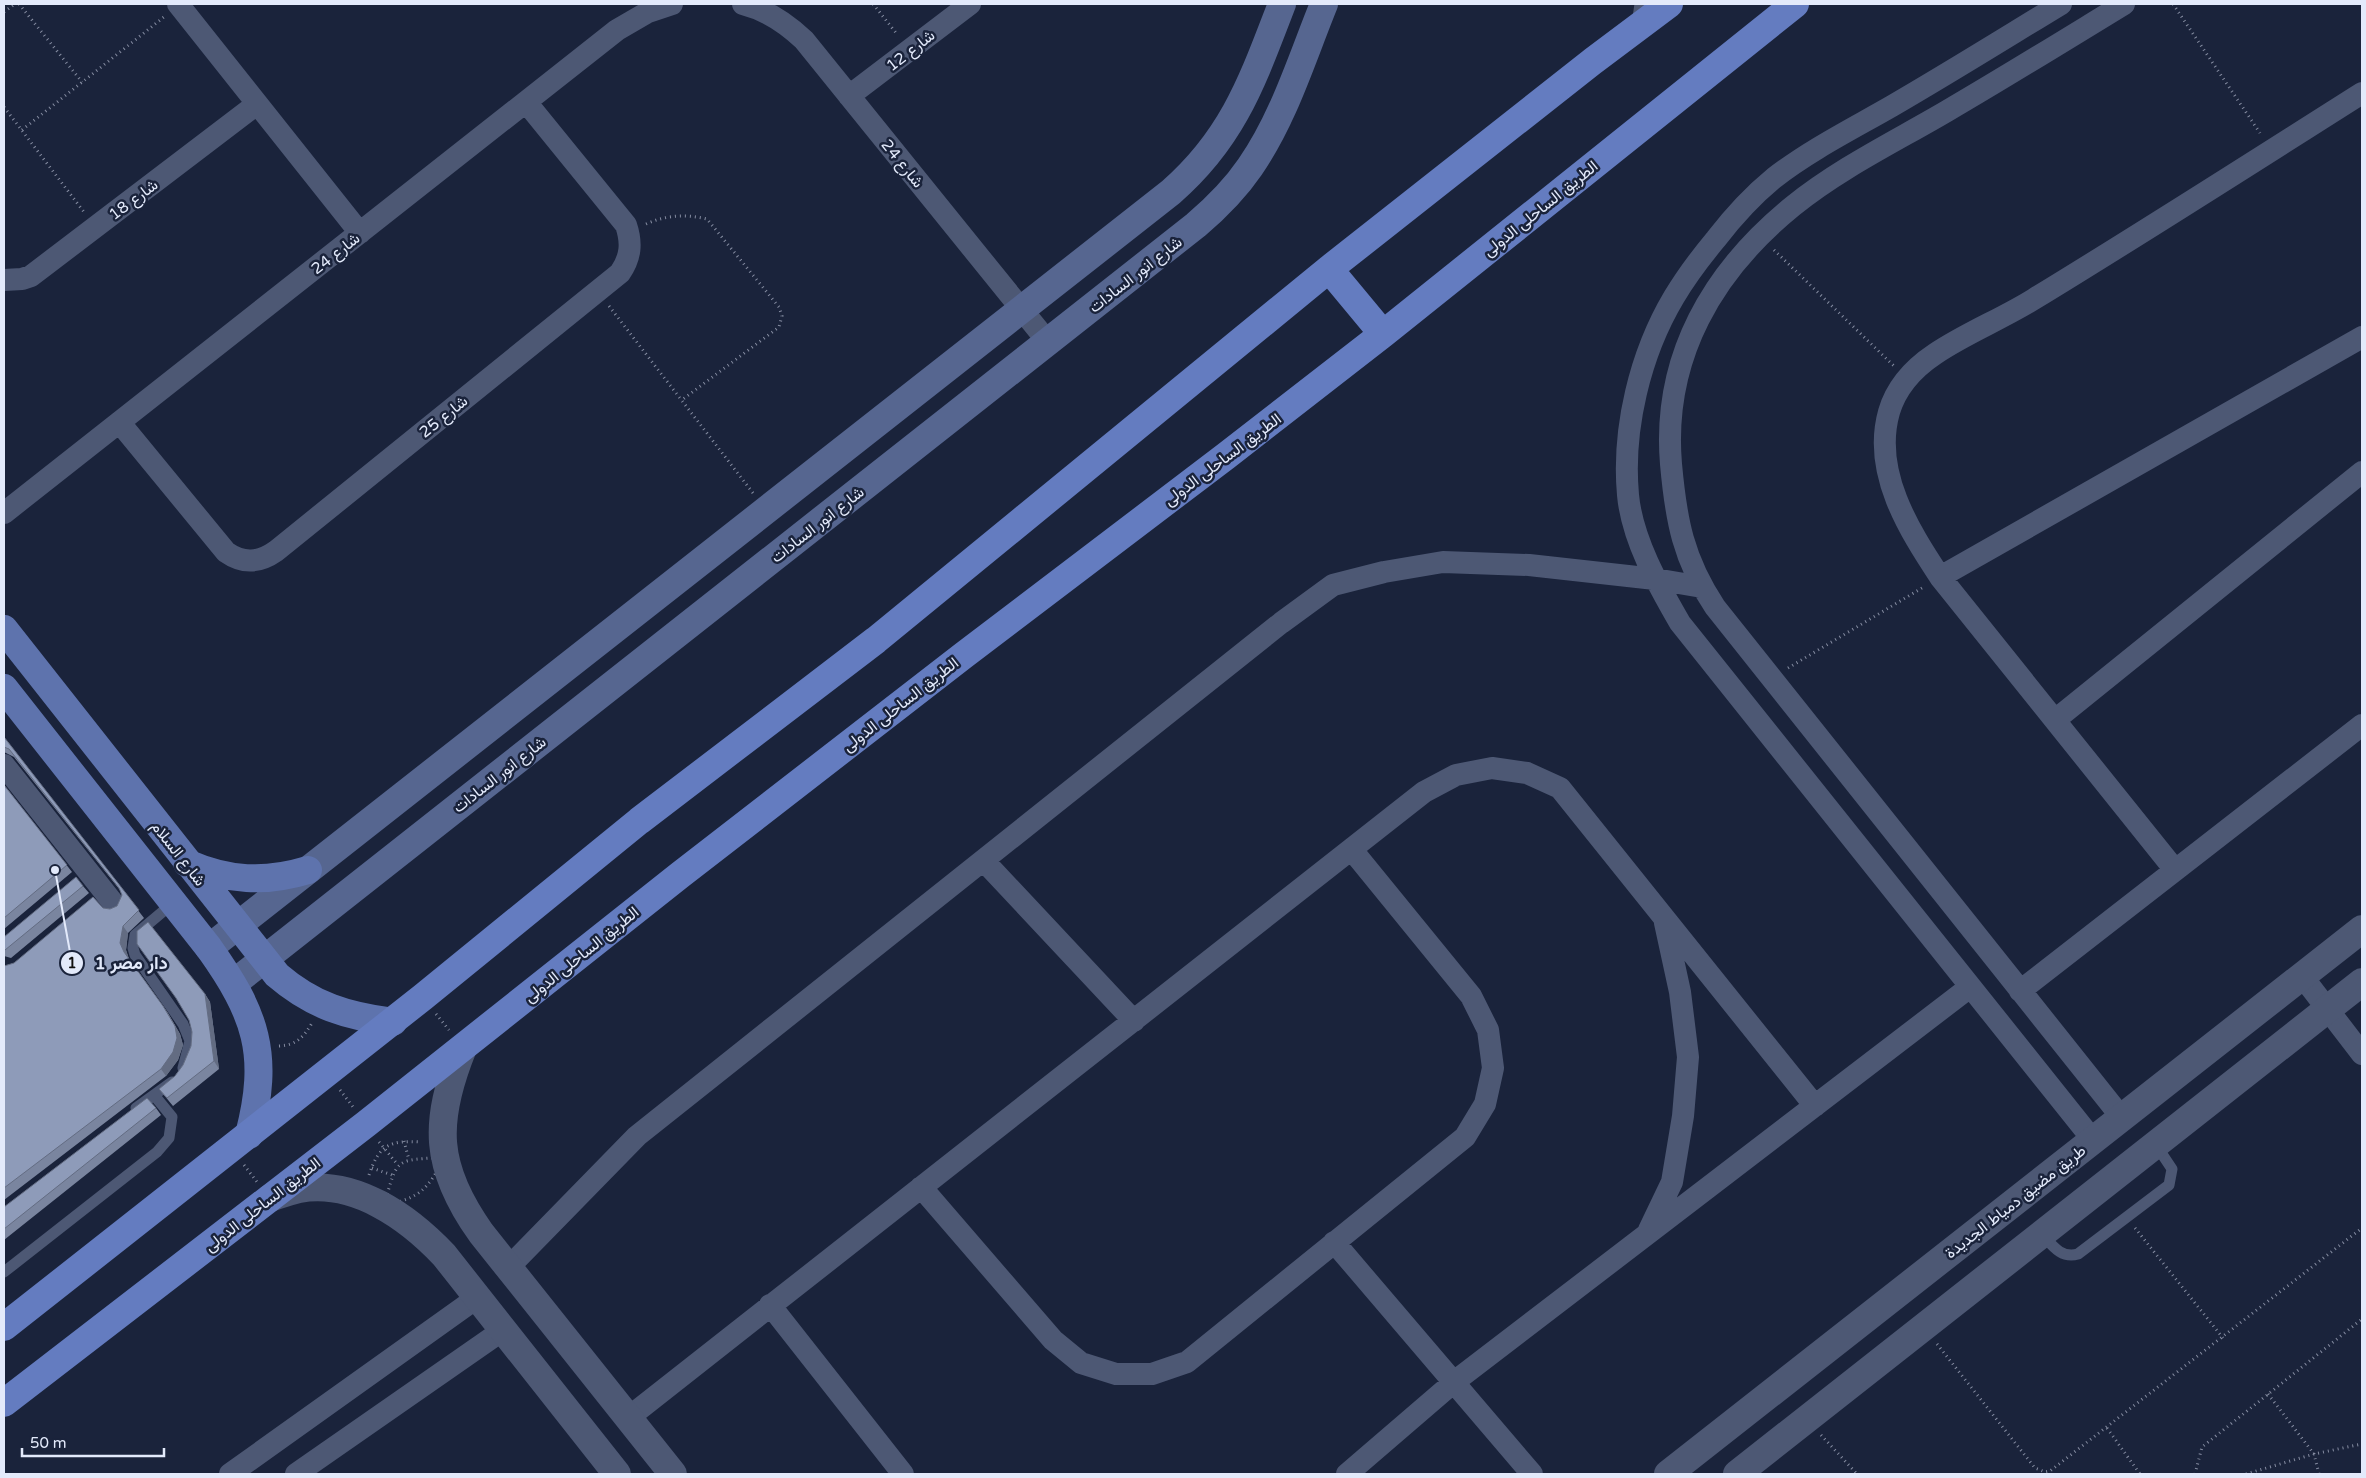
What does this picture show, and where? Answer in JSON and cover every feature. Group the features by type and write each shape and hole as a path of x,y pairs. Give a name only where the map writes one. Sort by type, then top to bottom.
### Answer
{"highway":[{"path":"4,1327 393,1022 639,821 876,640 1639,16 1669,4"},
{"name":"الطريق الساحلى الدولى","path":"4,1403 463,1048 712,850 1383,334 1795,4"},
{"path":"1329,269 1383,334"}],"main road":[{"path":"209,948 1171,192 1204,160 1218,142 1242,102 1282,4"},
{"name":"شارع انور السادات","path":"234,983 1196,226 1233,188 1264,145 1276,122 1324,4"},
{"path":"621,624 650,656"},
{"name":"شارع السلام","path":"4,629 263,960 293,989 322,1005 350,1015 393,1022"},
{"path":"4,688 209,948 234,983 250,1018 259,1076 257,1096 240,1142"},
{"path":"187,863 206,871 247,879 281,877 308,870"}],"street":[{"path":"178,4 360,233"},
{"name":"شارع 24","path":"4,513 617,30 648,12 672,4"},
{"name":"شارع 24","path":"743,4 767,12 793,29 804,40 1048,342"},
{"name":"شارع 12","path":"849,96 970,4"},
{"path":"2061,4 1814,151 1773,179 1737,212 1674,297 1650,348 1634,402 1628,458 1628,497 1640,540 1655,579 1680,623 2093,1140"},
{"path":"2122,1118 1714,606 1702,587 1682,542 1673,486 1669,441 1673,395 1684,350 1703,309 1728,270 1759,236 1794,205 1832,178 1983,91 2124,4"},
{"path":"2176,870 1940,577 1911,534 1894,493 1884,450 1889,412 1906,378 1935,354 2032,300 2362,93"},
{"path":"526,102 620,216 629,234"},
{"name":"شارع 18","path":"4,280 13,281 31,276 257,104"},
{"name":"شارع 25","path":"120,423 226,552 242,560 260,560 276,551 620,273 626,265 630,245 629,234"},
{"path":"1940,577 2362,337"},
{"path":"2055,720 2362,472"},
{"path":"508,1268 637,1136 984,861 1281,622 1333,584 1384,572 1443,562 1529,565 1655,579 1702,587"},
{"path":"2020,991 2362,725"},
{"path":"4,765 83,873 105,898"},
{"path":"628,1418 1424,792 1456,775 1492,768 1528,773 1560,788 1815,1106"},
{"path":"921,1187 1052,1340 1081,1362 1116,1374 1152,1374 1187,1362 1465,1137 1485,1104 1493,1068 1488,1030 1471,996 1352,850"},
{"path":"984,861 1134,1021"},
{"path":"1647,1234 1672,1182 1683,1116 1688,1057 1680,992 1664,917"},
{"name":"طريق مضيق دمياط الجديدة","path":"1668,1474 2362,929"},
{"path":"2302,976 2362,1054"},
{"path":"1737,1474 2362,982"},
{"path":"1347,1474 1454,1382 1970,987"},
{"path":"463,1048 449,1086 444,1107 444,1151 448,1173 456,1193 466,1213 508,1268 673,1474"},
{"path":"270,1198 300,1189 322,1189 343,1192 373,1202 404,1218 430,1240 478,1297 617,1474"},
{"path":"1334,1242 1532,1474"},
{"path":"230,1474 478,1297"},
{"path":"770,1306 902,1474"},
{"path":"296,1474 504,1330"}],"lane":[{"path":"130,1113 178,1076 187,1056 190,1041 183,1024 138,962 133,948 135,935 173,903"},
{"path":"4,1272 157,1152 169,1138 172,1117 154,1095"},
{"path":"2042,1234 2062,1254 2073,1256 2082,1252 2170,1185 2172,1180 2170,1164 2156,1145"}],"path":[{"path":"4,12 15,4"},
{"path":"19,4 82,82"},
{"path":"22,130 178,4"},
{"path":"873,4 910,50"},
{"path":"2173,4 2272,150"},
{"path":"4,107 96,227"},
{"path":"629,234 647,224 666,217 680,215 707,219 781,311 782,322 779,327 682,400"},
{"path":"1759,236 1906,378"},
{"path":"598,291 766,510"},
{"path":"1771,678 1940,577"},
{"path":"424,997 463,1048"},
{"path":"256,1047 294,1044 302,1038 322,1005"},
{"path":"373,1202 372,1168 384,1148 395,1142 404,1141 444,1151"},
{"path":"404,1141 409,1160"},
{"path":"240,1142 270,1198"},
{"path":"373,1202 398,1165 409,1160 444,1151"},
{"path":"373,1202 410,1199 420,1194 427,1186 444,1151"},
{"path":"372,1168 392,1175"},
{"path":"2127,1218 2223,1338"},
{"path":"2047,1474 2362,1228"},
{"path":"2195,1474 2202,1447 2362,1318"},
{"path":"1924,1327 2036,1468 2045,1472 2050,1471"},
{"path":"2268,1394 2314,1454 2319,1474"},
{"path":"1807,1420 1857,1474"},
{"path":"2107,1428 2140,1474"},
{"path":"2246,1474 2314,1454 2362,1444"}],"building":[{"path":"4,737 139,910 123,926 120,943 124,952 175,1026 177,1038 173,1052 161,1069 4,1188 4,966 14,963 93,897 103,908 110,909 117,906 122,895 119,888 9,749 4,747"},
{"path":"4,785 67,865 4,918"},
{"path":"76,877 83,886 4,950 4,937"},
{"path":"148,922 205,994 214,1061 167,1098 159,1089 175,1076 183,1065 191,1046 192,1032 189,1020 176,998 137,944 137,931"},
{"path":"147,1098 156,1108 4,1229 4,1207"}],"place":[{"name":"دار مصر 1","path":"55,870"}]}
